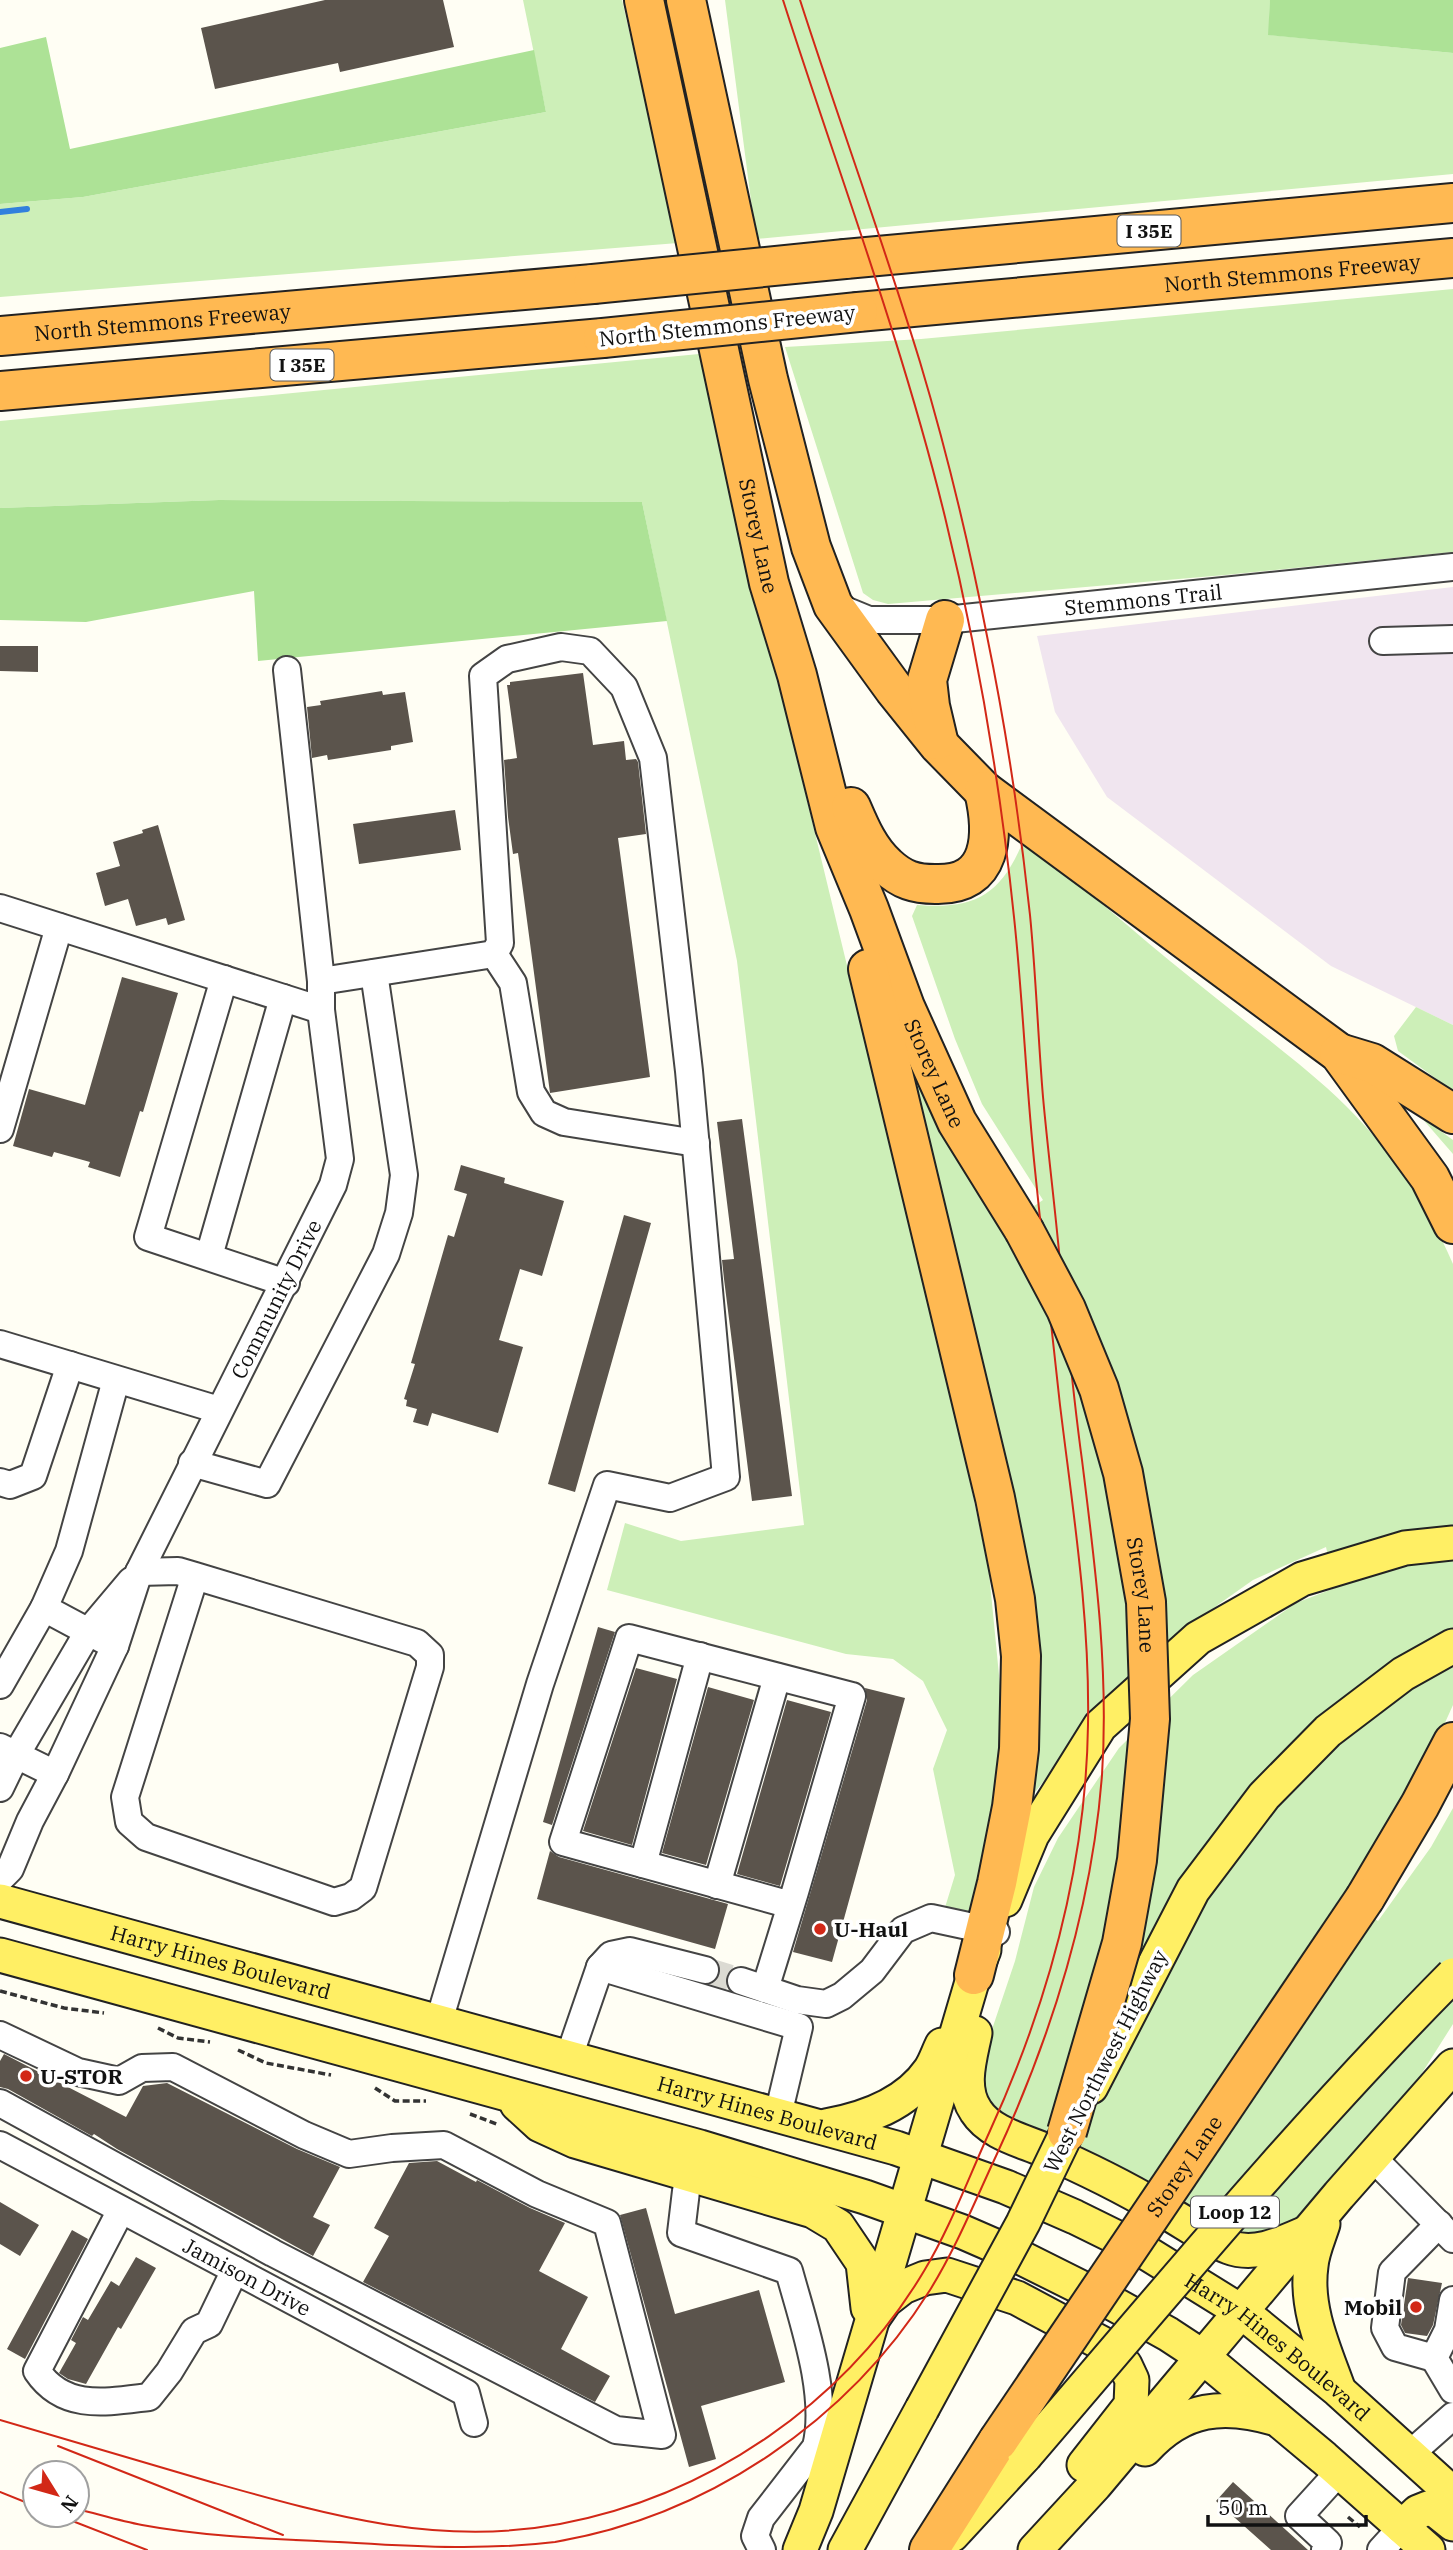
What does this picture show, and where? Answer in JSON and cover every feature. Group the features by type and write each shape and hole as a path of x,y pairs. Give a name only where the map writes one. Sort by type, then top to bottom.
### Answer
{"highway":[{"name":"Storey Lane","path":"644,0 769,583 797,675 835,827 905,1007 957,1122 1024,1230 1066,1309 1099,1389 1123,1473 1146,1602 1150,1719 1137,1860 1122,1943 1067,2132"},
{"path":"686,0 768,379 811,547 833,605 939,746 984,791 1339,1053 1430,1178 1453,1224"},
{"name":"North Stemmons Freeway","path":"0,336 593,284 1453,203"},
{"name":"North Stemmons Freeway","path":"0,391 603,338 1453,258"},
{"path":"939,746 927,680 944,620"},
{"path":"797,675 871,848 887,867 913,884 956,883 968,879 981,866 989,842 990,820 984,791"},
{"path":"835,827 992,1485 1016,1599 1021,1656 1019,1749 994,1926 972,1982"},
{"path":"1339,1053 1372,1063 1453,1114"},
{"name":"Storey Lane","path":"929,2550 1011,2449 1365,1898 1420,1805 1453,1742"}],"main road":[{"path":"1317,2222 1276,2245 1252,2251 1230,2248 1136,2194 989,2126 975,2111 968,2092 968,2068 994,1926 1032,1835 1100,1726 1198,1638 1302,1579 1405,1548 1453,1543"},
{"name":"West Northwest Highway","path":"845,2550 1023,2223 1067,2132 1193,1890 1256,1805 1328,1731 1402,1674 1453,1646"},
{"name":"Harry Hines Boulevard","path":"0,1901 920,2155 1006,2187 1142,2250 1241,2312 1338,2390 1453,2493"},
{"path":"0,1955 554,2107 696,2161 813,2211 838,2226 863,2263 870,2324"},
{"name":"Loop 12","path":"939,2550 1011,2449 1396,2033 1453,1975"},
{"path":"821,2127 859,2120 882,2110 910,2090 930,2071 972,1982"},
{"path":"800,2550 816,2511 972,1982"},
{"path":"554,2107 569,2057"},
{"path":"1035,2550 1095,2485 1453,2066"},
{"path":"505,2093 540,2125 575,2141 696,2161 865,2197 962,2232 1018,2256 1136,2316 1203,2357 1339,2472 1391,2538 1428,2550"},
{"path":"1317,2222 1309,2297 1318,2333 1338,2390"},
{"path":"870,2324 885,2301 903,2287 925,2278 947,2275 1017,2298 1105,2345 1125,2365 1132,2380 1131,2405 1013,2550"},
{"path":"1054,2550 1168,2427 1191,2416 1215,2410 1247,2410 1280,2421"},
{"path":"1391,2538 1418,2512 1428,2508 1453,2524"}],"street":[{"name":"Stemmons Trail","path":"833,605 869,620 944,620 1453,567"},
{"path":"1383,641 1453,639"},
{"path":"439,2021 540,1684 607,1485 670,1498 726,1477 696,1143 653,758 624,687 590,652 561,647 520,656 507,659 483,676 500,943 494,954"},
{"name":"Community Drive","path":"0,1879 10,1870 30,1821 115,1646 139,1572 192,1463 286,1283 333,1185 340,1159 321,1010 321,981 287,670"},
{"path":"0,908 321,1010"},
{"path":"0,1129 58,927"},
{"path":"321,981 494,954"},
{"path":"494,954 513,983 531,1092 544,1113 564,1122 696,1143"},
{"path":"192,1463 267,1484 386,1254 399,1213 404,1175 374,973"},
{"path":"224,979 148,1237 286,1283"},
{"path":"209,1256 283,998"},
{"path":"0,1345 219,1410"},
{"path":"0,1482 10,1485 33,1476 70,1365"},
{"path":"0,1685 44,1608 69,1551 116,1380"},
{"path":"139,1572 178,1572 195,1576 416,1643 430,1655 430,1667 363,1888 351,1897 334,1902 146,1838 129,1822 125,1797 195,1576"},
{"name":"Community Drive","path":"0,1788 8,1751 88,1632 139,1572"},
{"path":"44,1608 115,1646"},
{"path":"791,1905 563,1842 629,1638 852,1696 791,1905 753,1985 797,2000 826,2004 842,1996 872,1971 903,1930 931,1918 994,1926"},
{"path":"643,1864 700,1656"},
{"path":"717,1885 777,1677"},
{"path":"8,1751 55,1774"},
{"path":"569,2057 600,1967 611,1955 631,1951 705,1970"},
{"path":"600,1967 799,2028 778,2115"},
{"path":"0,2035 78,2072 119,2081 142,2068 173,2067 304,2135 349,2154 444,2145 537,2194 607,2223 662,2435 616,2430 273,2253 0,2102"},
{"name":"Jamison Drive","path":"0,2145 466,2393 474,2423"},
{"path":"1374,2158 1446,2231 1392,2272 1385,2328 1395,2347 1434,2358 1453,2390"},
{"path":"696,2161 687,2191 681,2233 789,2271 817,2375 816,2447 761,2518 755,2536 762,2550"},
{"path":"121,2210 37,2371 45,2383 60,2394 97,2403 149,2397 169,2372 194,2331 209,2324 235,2270"},
{"path":"1434,2358 1448,2330 1453,2300"},
{"path":"1410,2454 1453,2416"},
{"path":"1325,2550 1328,2543 1299,2516 1339,2472"}],"path":[{"path":"0,1991 64,2008 105,2013"},
{"path":"156,2027 178,2038 220,2043"},
{"path":"229,2046 266,2063 319,2075 338,2076"},
{"path":"369,2083 395,2101 435,2102"},
{"path":"463,2111 509,2129"}],"shaded area":[{"path":"1453,587 1453,1025 1331,966 1107,797 1055,712 1037,636"}],"green space":[{"path":"523,0 622,0 678,243 0,297 0,204 83,197 546,112"},
{"path":"725,0 1270,0 1269,35 1453,53 1453,174 756,239"},
{"path":"1270,0 1453,0 1453,53 1268,35"},
{"path":"46,37 70,149 534,50 546,112 83,197 0,204 0,48"},
{"path":"1453,289 1453,552 1225,575 888,604 873,600 863,593 785,347 921,339"},
{"path":"699,354 958,1424 989,1572 1001,1696 998,1798 989,1855 969,1914 943,1914 955,1875 933,1769 947,1730 923,1681 893,1659 846,1654 607,1590 625,1523 681,1541 804,1525 737,961 642,502 219,500 0,508 0,421"},
{"path":"219,500 642,502 667,621 258,661 254,591 86,622 0,620 0,508"},
{"path":"1024,839 1294,1060 1347,1107 1400,1169 1429,1215 1453,1264 1453,1705 1420,1778 1376,1852 1342,1896 1378,1921 1431,1847 1453,1808 1453,2024 1410,2092 1327,2194 1290,2224 1256,2240 995,2110 986,2097 980,2065 1015,1961 1034,1887 1058,1838 1119,1748 1193,1675 1296,1603 1335,1588 1326,1547 1253,1580 1219,1604 1118,1688 1020,1811 1031,1766 910,1068 915,1068 1006,1225 1043,1200 982,1104 955,1039 912,916 917,905 956,905 984,894 1006,873"},
{"path":"1416,1007 1453,1025 1453,1091 1398,1051 1394,1036"},
{"path":"1420,1116 1453,1140 1453,1154"}],"building":[{"path":"325,0 443,0 454,47 340,72 338,63 215,89 201,28"},
{"path":"0,646 38,646 38,672 0,671"},
{"path":"583,673 593,745 624,741 626,760 636,759 638,762 646,834 618,838 650,1077 550,1093 518,853 513,854 508,817 504,760 517,758 507,685 510,685 510,682"},
{"path":"382,691 383,695 405,692 413,742 391,746 391,750 328,760 327,755 312,758 307,707 321,705 320,701"},
{"path":"455,810 461,850 359,864 353,824"},
{"path":"158,825 185,920 168,925 166,918 136,926 128,899 105,906 96,873 120,866 113,842 143,833 142,830"},
{"path":"122,977 178,993 143,1112 140,1111 120,1177 88,1167 90,1162 54,1152 52,1157 13,1146 29,1089 85,1105"},
{"path":"742,1119 792,1496 752,1501 722,1260 734,1259 717,1122"},
{"path":"461,1165 505,1178 504,1183 564,1201 542,1276 520,1269 499,1340 523,1347 498,1433 432,1413 428,1426 413,1422 417,1409 406,1406 407,1400 404,1399 415,1364 411,1363 448,1235 454,1237 467,1194 454,1190"},
{"path":"624,1215 651,1223 575,1492 548,1484"},
{"path":"598,1627 615,1632 552,1825 543,1822"},
{"path":"636,1668 677,1679 632,1845 583,1831"},
{"path":"708,1687 754,1700 706,1865 662,1853"},
{"path":"865,1688 905,1698 832,1962 793,1952 867,1700"},
{"path":"787,1700 831,1712 780,1886 737,1874"},
{"path":"550,1851 559,1857 728,1904 715,1949 537,1899"},
{"path":"4,2054 126,2117 143,2086 167,2083 297,2149 340,2167 313,2217 330,2225 313,2256 94,2134 92,2136 0,2087 0,2061"},
{"path":"437,2161 565,2223 539,2271 588,2297 561,2349 610,2376 595,2402 363,2282 389,2236 374,2228 409,2163"},
{"path":"0,2202 39,2225 20,2256 0,2244"},
{"path":"646,2208 675,2314 759,2290 785,2382 701,2406 716,2459 689,2467 620,2215"},
{"path":"72,2230 88,2239 25,2359 7,2349"},
{"path":"136,2257 156,2268 86,2384 68,2379 59,2373 76,2343 71,2340 83,2317 88,2320 111,2281 119,2286"},
{"name":"Mobil","path":"1408,2278 1442,2283 1433,2325 1427,2336 1405,2333 1401,2325"},
{"path":"1233,2482 1308,2550 1271,2550 1216,2501"}],"waterway":[{"path":"0,212 27,209"}],"tunnel":[{"path":"705,1970 741,1981"}],"tram line":[{"path":"0,2420 298,2506 427,2530 515,2530 560,2524 616,2510 669,2491 721,2466 769,2436 814,2401 855,2362 892,2318 924,2271 950,2221 1010,2084 1046,1985 1060,1934 1080,1831 1086,1778 1088,1685 1080,1565 1044,1258 1017,949 1002,816 967,616 928,451 889,321 783,0"},
{"path":"91,2512 142,2525 222,2535 406,2546 506,2546 555,2542 612,2529 667,2510 719,2485 769,2455 816,2420 858,2381 897,2337 930,2290 957,2241 1016,2110 1052,2017 1066,1970 1079,1922 1097,1825 1102,1775 1104,1696 1096,1578 1045,1118 1030,915 1017,810 980,602 939,430 906,317 800,0"},
{"path":"58,2446 283,2535"},
{"path":"0,2492 21,2500"},
{"path":"91,2528 147,2550"}],"place":[{"name":"U-Haul","path":"820,1929"},
{"name":"U-STOR","path":"26,2076"},
{"name":"Mobil","path":"1416,2307"}]}
